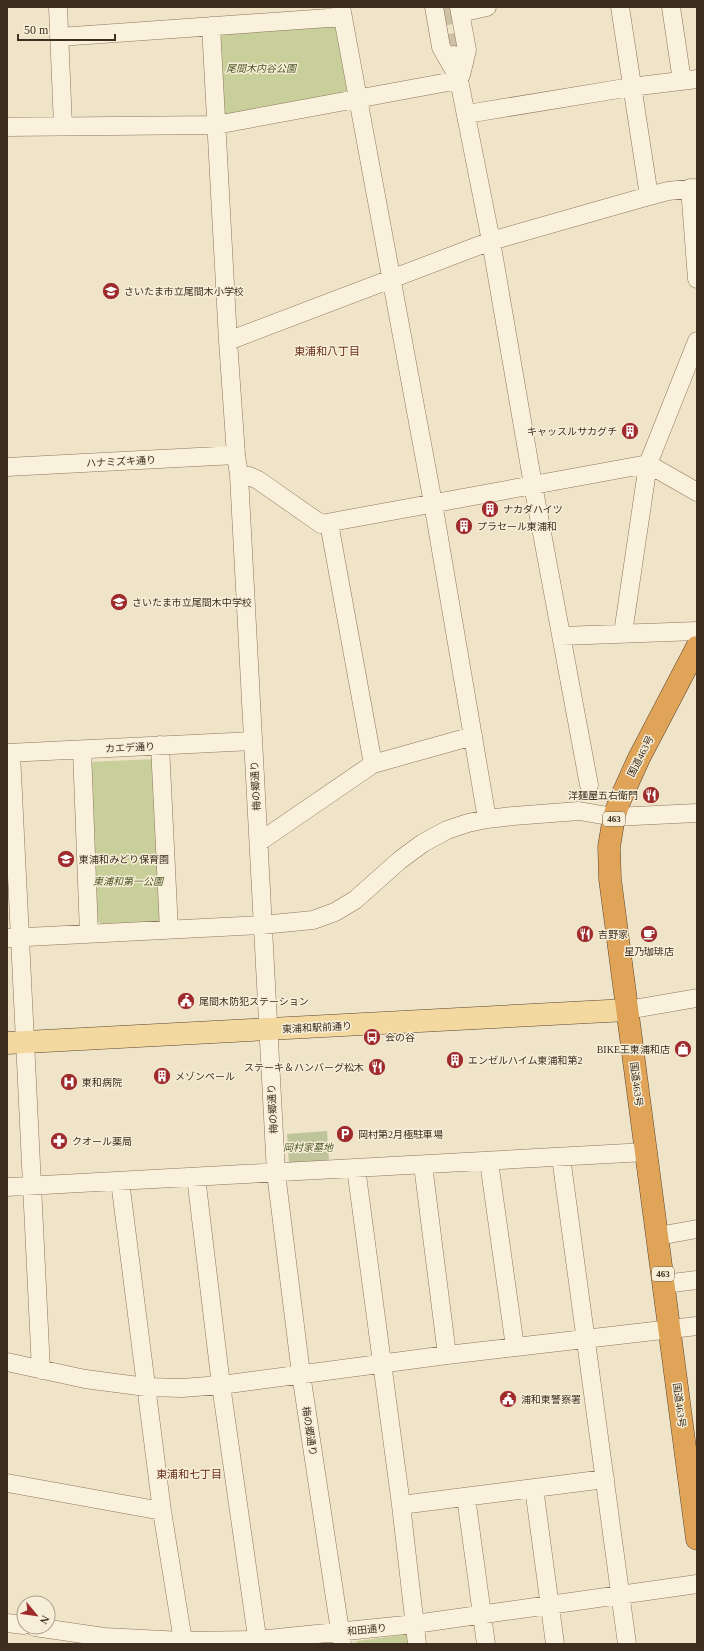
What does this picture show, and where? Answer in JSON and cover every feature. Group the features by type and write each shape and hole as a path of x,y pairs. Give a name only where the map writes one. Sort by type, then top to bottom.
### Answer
{"highway":[{"name":"国道463号","path":"697,647 627,782 614,817 609,847 610,879 627,1010 670,1330 694,1487 697,1539"}],"main road":[{"name":"東浦和駅前通り","path":"16,1042 627,1010"}],"street":[{"path":"58,7 63,126"},
{"path":"434,7 441,47 460,80"},
{"path":"460,80 467,50 460,10 486,7"},
{"path":"620,7 631,87 649,196"},
{"path":"467,114 631,87 689,80 671,7"},
{"path":"59,37 211,26 342,12 433,502 487,819"},
{"name":"梅の郷通り","path":"211,26 228,341 236,455 239,475 276,1173 301,1374 341,1638"},
{"path":"454,55 467,114 491,241 589,785"},
{"path":"7,127 216,125 460,80"},
{"path":"228,341 491,241 649,196 694,188 697,279"},
{"path":"623,634 648,464 697,341"},
{"name":"ハナミズキ通り","path":"7,467 236,455"},
{"path":"239,475 254,478 321,524 433,502 648,464 697,492"},
{"path":"329,523 373,764"},
{"path":"562,636 697,631"},
{"path":"259,842 373,764 473,736"},
{"name":"カエデ通り","path":"9,753 253,740"},
{"path":"160,745 170,930"},
{"path":"82,750 89,934"},
{"path":"9,753 16,1042 33,1186 41,1370"},
{"path":"13,938 262,925 313,920 335,912 355,900 400,860 430,838 460,826 487,819 579,811 614,817 697,813"},
{"path":"627,1010 697,998"},
{"path":"7,1187 489,1162 646,1152"},
{"path":"561,1157 627,1644"},
{"path":"489,1162 515,1347"},
{"path":"423,1165 447,1355"},
{"path":"356,1168 418,1644"},
{"path":"196,1177 221,1385 258,1642"},
{"path":"120,1181 162,1511 184,1641"},
{"path":"658,1236 697,1229"},
{"path":"664,1284 697,1280"},
{"path":"7,1362 85,1379 146,1387 182,1388 221,1385 447,1355 697,1326"},
{"path":"401,1505 605,1479"},
{"path":"7,1483 162,1511"},
{"path":"534,1488 554,1644"},
{"path":"466,1497 486,1644"},
{"name":"和田通り","path":"56,1630 104,1637 184,1641 258,1642 341,1638 415,1624 697,1584"}],"green space":[{"name":"尾間木内谷公園","path":"340,26 349,94 228,115 223,113 217,37 221,30"},
{"name":"東浦和第一公園","path":"155,759 164,916 160,921 104,925 95,920 88,762"},
{"name":"岡村家墓地","path":"327,1131 329,1161 289,1163 287,1134"},
{"path":"411,1634 413,1644 355,1644 357,1641"}],"tunnel":[{"path":"446,7 454,55"}],"place":[{"name":"さいたま市立尾間木小学校","path":"111,291"},
{"name":"キャッスルサカグチ","path":"630,431"},
{"name":"ナカダハイツ","path":"490,509"},
{"name":"プラセール東浦和","path":"464,526"},
{"name":"さいたま市立尾間木中学校","path":"119,602"},
{"name":"洋麺屋五右衛門","path":"651,795"},
{"name":"東浦和みどり保育園","path":"66,859"},
{"name":"吉野家","path":"585,934"},
{"name":"星乃珈琲店","path":"649,934"},
{"name":"尾間木防犯ステーション","path":"186,1001"},
{"name":"会の谷","path":"372,1037"},
{"name":"BIKE王東浦和店","path":"683,1049"},
{"name":"エンゼルハイム東浦和第2","path":"455,1060"},
{"name":"ステーキ＆ハンバーグ松木","path":"377,1067"},
{"name":"メゾンペール","path":"162,1076"},
{"name":"東和病院","path":"69,1082"},
{"name":"岡村第2月極駐車場","path":"345,1134"},
{"name":"クオール薬局","path":"59,1141"},
{"name":"浦和東警察署","path":"508,1399"}],"district":[{"name":"東浦和八丁目","path":"327,351"},
{"name":"東浦和七丁目","path":"189,1474"}]}
